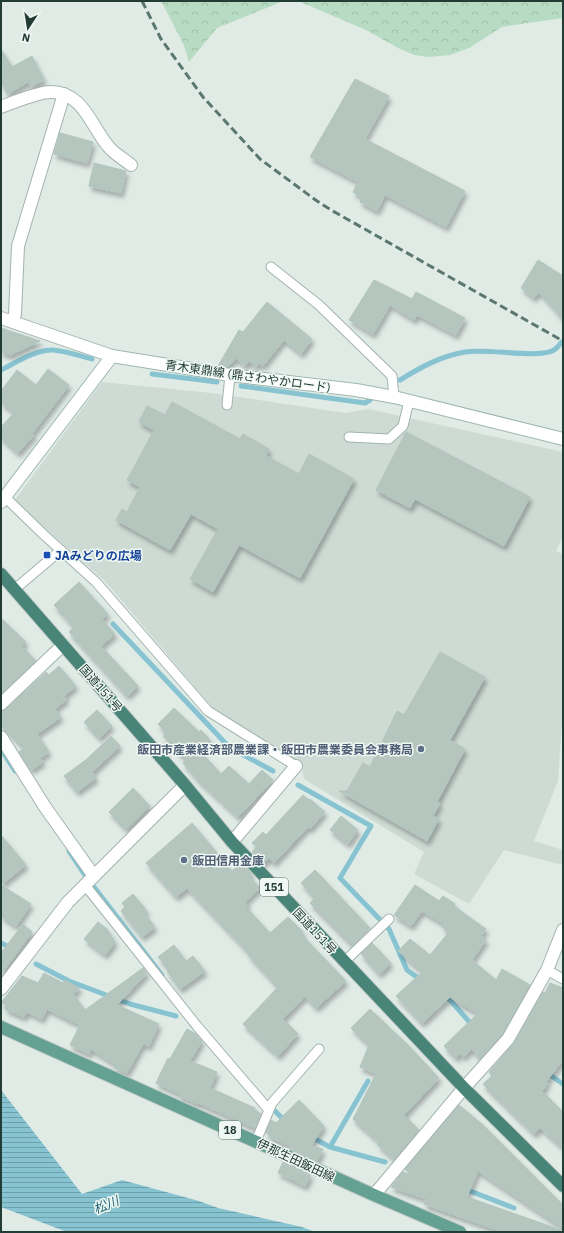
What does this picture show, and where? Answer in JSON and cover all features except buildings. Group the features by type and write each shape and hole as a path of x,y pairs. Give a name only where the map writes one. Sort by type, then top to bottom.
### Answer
{"highway":[{"name":"国道151号","path":"1,574 185,785 232,842 464,1088 563,1186"}],"main road":[{"name":"伊那生田飯田線","path":"1,1027 374,1195 460,1232"}],"street":[{"path":"1,107 49,92 69,96 82,106 109,148 131,165"},
{"path":"6,320 15,314 18,246 64,94"},
{"name":"青木東鼎線 (鼎さわやかロード)","path":"6,320 112,356 230,375 356,390 394,397 563,439"},
{"path":"3,499 112,356"},
{"path":"1,704 64,645"},
{"path":"1,737 45,807 94,876"},
{"path":"232,842 296,766"},
{"path":"1,988 68,902 185,785"},
{"path":"374,1195 464,1088 508,1039 547,970 563,930"}],"lane":[{"path":"271,267 319,305 392,376 394,397"},
{"path":"227,405 230,375"},
{"path":"349,437 390,439 403,426 409,401"},
{"path":"3,499 96,582 208,711 296,766"},
{"path":"14,589 61,550"},
{"path":"85,885 197,1026 269,1110"},
{"path":"344,962 390,919"},
{"path":"547,970 563,979"},
{"path":"256,1141 272,1103 319,1048"}],"shaded area":[{"path":"102,382 212,393 345,413 368,409 563,452 563,537 556,551 563,554 563,708 558,781 534,841 563,850 563,865 504,850 469,904 414,874 424,852 304,779 302,768 211,706 105,581 14,501"}],"green space":[{"path":"161,1 284,1 217,28 189,62 183,43"},
{"path":"298,1 563,1 563,18 502,27 469,48 450,55 429,57 414,55 366,30"}],"water":[{"name":"松川","path":"1,1090 82,1194 122,1180 199,1201 218,1208 302,1227 315,1232 67,1232 1,1207"}],"waterway":[{"path":"400,380 431,363 456,354 474,351 525,354 546,353 554,350 563,341"},
{"path":"1,370 26,357 47,350 63,351 92,359"},
{"path":"152,374 217,382"},
{"path":"241,386 365,403 370,400"},
{"path":"113,624 229,747 273,771"},
{"path":"1,749 15,771"},
{"path":"298,785 371,826 340,878 389,929 407,970 422,981"},
{"path":"69,851 85,875"},
{"path":"94,887 162,975"},
{"path":"1,943 11,948"},
{"path":"36,964 69,981 130,1004 176,1016"},
{"path":"444,996 449,999 473,1026"},
{"path":"546,1072 563,1084"},
{"path":"330,1147 368,1081"},
{"path":"275,1111 285,1121"},
{"path":"311,1137 330,1147 385,1162"},
{"path":"465,1189 514,1208"}],"railway":[{"path":"142,1 161,39 203,97 260,159 331,210 563,341"}],"place":[{"name":"JAみどりの広場","path":"47,555"},
{"name":"飯田市産業経済部農業課・飯田市農業委員会事務局","path":"421,749"},
{"name":"飯田信用金庫","path":"184,860"}]}
